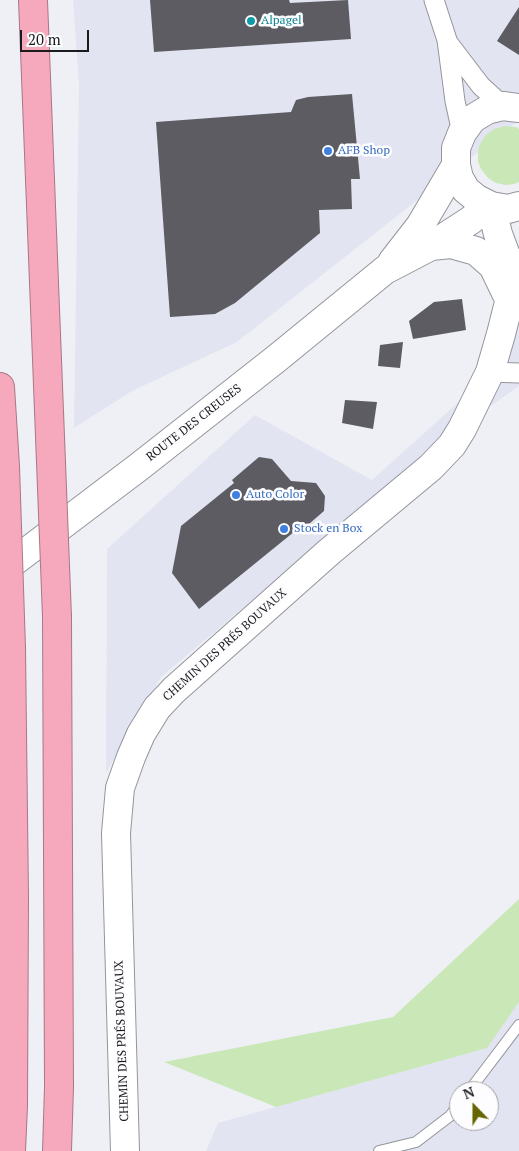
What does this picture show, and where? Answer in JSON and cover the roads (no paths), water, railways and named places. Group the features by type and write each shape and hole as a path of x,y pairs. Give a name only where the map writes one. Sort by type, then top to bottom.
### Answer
{"highway":[{"path":"33,0 57,617 59,1078 57,1151"},
{"path":"0,387 10,648 14,898 11,1151"}],"street":[{"path":"434,0 457,69 462,133"},
{"path":"457,69 511,107"},
{"path":"511,107 486,110 472,119 462,133 456,148 456,165 459,178 466,190 477,199 490,206 508,209 519,206"},
{"name":"ROUTE DES CREUSES","path":"385,270 420,226 456,165"},
{"path":"490,206 506,258 506,293 501,334"},
{"name":"ROUTE DES CREUSES","path":"0,572 246,383 385,270 431,246 490,206"},
{"name":"ROUTE DES CREUSES","path":"431,246 451,244 476,251 493,266 506,293"},
{"path":"501,334 519,263"},
{"name":"CHEMIN DES PRÉS BOUVAUX","path":"125,1151 116,833 120,788 141,734 157,708 174,690 329,552 431,467 452,445 490,372 501,334"},
{"path":"490,372 519,373"}],"lane":[{"path":"477,1081 519,1025"},
{"path":"379,1151 416,1142 449,1117"}],"place":[{"name":"Alpagel","path":"251,21"},
{"name":"AFB Shop","path":"328,151"},
{"name":"Auto Color","path":"236,495"},
{"name":"Stock en Box","path":"284,529"}]}
